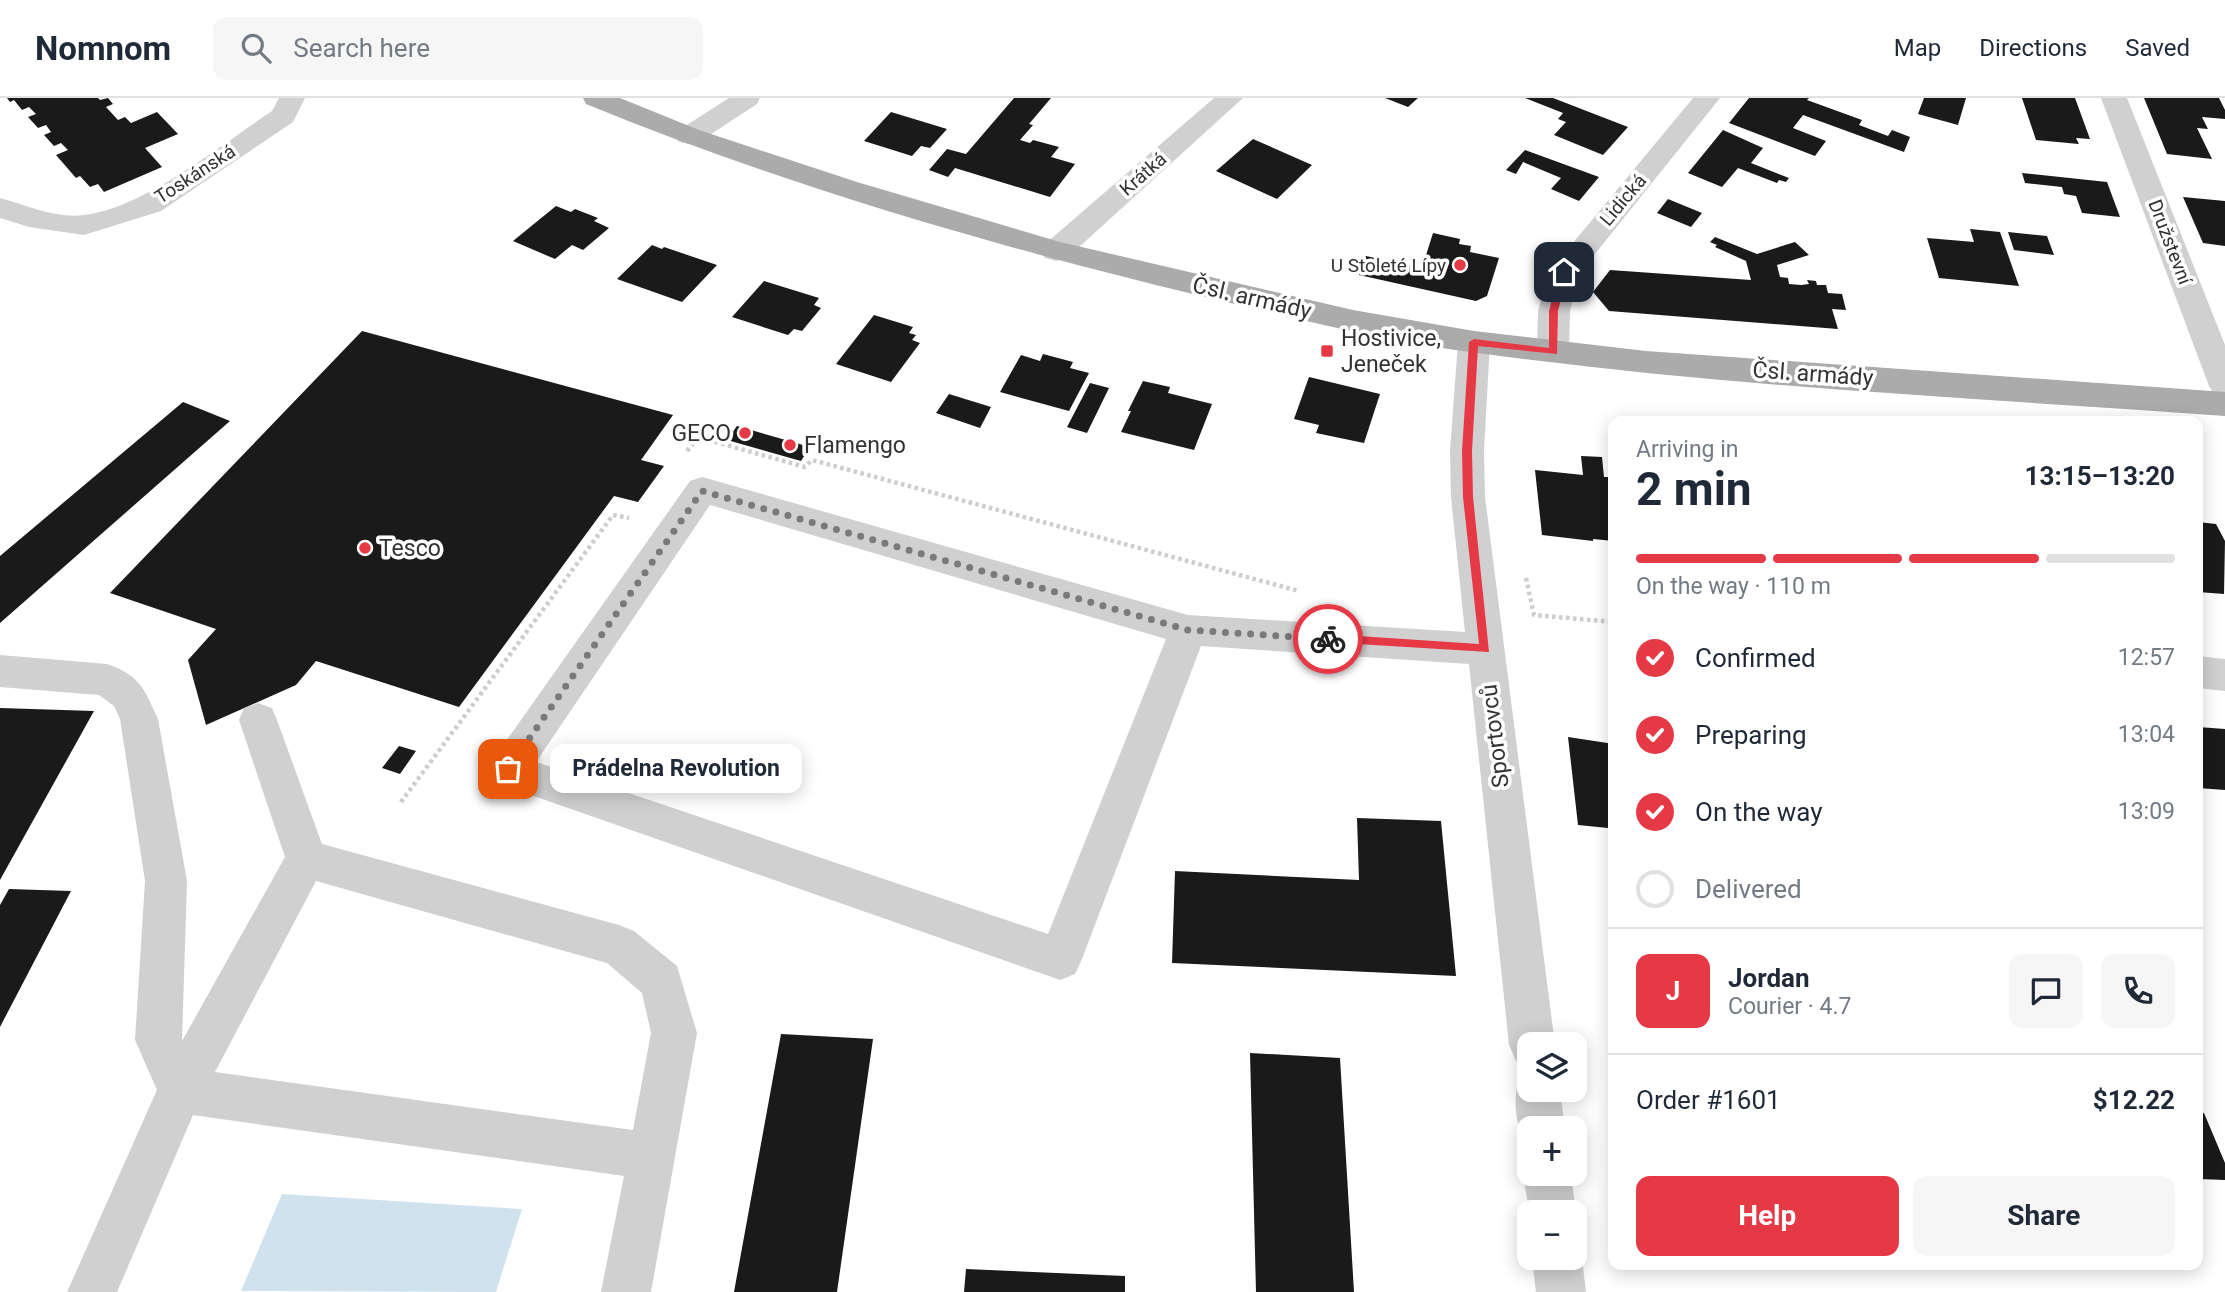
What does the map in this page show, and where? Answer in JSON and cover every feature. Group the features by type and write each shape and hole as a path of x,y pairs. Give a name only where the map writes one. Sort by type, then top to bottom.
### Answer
{"main road":[{"name":"Čsl. armády","path":"596,98 689,136 847,188 1056,251 1353,321 1474,342 1646,362 2225,404"}],"street":[{"name":"Toskánská","path":"0,206 29,218 84,225 151,204 283,116 292,98"},
{"path":"689,136 747,98"},
{"name":"Krátká","path":"1056,251 1230,98"},
{"name":"Lidická","path":"1553,351 1554,311 1564,272 1707,98"},
{"name":"Družstevní","path":"2114,98 2225,386"},
{"name":"Sportovců","path":"1474,342 1467,451 1468,497 1530,1032"},
{"path":"1188,630 1060,958 508,769 702,491 1188,630 1485,649"},
{"path":"0,671 107,680 128,695 134,707 139,719 166,881 158,1040 180,1090"},
{"path":"2203,673 2225,675"},
{"path":"92,1292 180,1090 306,859 258,720"},
{"path":"306,859 619,946 661,981 674,1033 626,1292"},
{"path":"180,1090 652,1156"},
{"path":"1558,1270 1561,1292"}],"path":[{"path":"1521,571 1528,580 1534,615 1608,621"}],"water":[{"path":"282,1194 522,1209 496,1292 241,1291"}],"building":[{"path":"7,98 108,98 113,104 106,107 118,120 125,117 131,123 157,112 178,134 145,148 162,167 104,192 98,184 90,187 80,176 76,178 56,155 68,150 61,143 54,146 44,135 51,132 46,125 38,128 28,117 36,114 29,107 22,110 14,100 10,102"},
{"path":"1014,98 1051,98 1029,124 1033,125 1020,140 1030,143 1033,140 1059,147 1051,157 1075,164 1050,197 955,168 948,177 929,170 947,149 966,154"},
{"path":"1385,98 1418,98 1408,107"},
{"path":"1525,98 1553,98 1628,127 1603,155 1554,135 1566,122 1558,119 1563,113"},
{"path":"1749,98 1809,98 1807,100 1862,120 1859,125 1888,136 1892,130 1910,137 1904,152 1803,115 1793,128 1826,141 1815,156 1729,123"},
{"path":"1924,98 1966,98 1958,125 1918,114"},
{"path":"2022,98 2075,98 2090,139 2076,138 2079,144 2036,140"},
{"path":"2144,98 2219,98 2225,110 2225,119 2202,117 2208,129 2197,128 2212,159 2167,154"},
{"path":"891,112 947,129 930,148 921,146 912,156 864,141"},
{"path":"1723,130 1763,148 1751,163 1789,178 1786,182 1779,180 1777,183 1738,168 1722,187 1688,173"},
{"path":"1253,139 1312,165 1277,199 1216,171"},
{"path":"1525,150 1599,177 1579,201 1551,189 1561,178 1523,162 1516,174 1506,170"},
{"path":"2022,173 2107,182 2120,217 2082,213 2076,196 2064,194 2062,187 2025,183"},
{"path":"2183,197 2225,201 2225,246 2203,243"},
{"path":"1668,199 1702,213 1691,227 1657,213"},
{"path":"556,206 571,212 575,209 598,218 594,221 609,228 583,250 572,245 555,259 513,241"},
{"path":"1970,229 2000,232 2019,286 1939,278 1927,238 1974,242"},
{"path":"2008,232 2047,236 2054,255 2014,250"},
{"name":"U Stoleté Lípy","path":"1433,233 1460,239 1459,244 1471,246 1470,252 1499,258 1487,296 1476,301 1359,275 1366,256 1422,268"},
{"path":"1715,237 1757,254 1795,242 1809,255 1777,265 1780,277 1788,278 1789,284 1801,285 1809,284 1807,280 1816,281 1817,285 1826,285 1828,293 1842,294 1846,310 1832,309 1838,329 1609,311 1593,292 1610,270 1751,280 1746,261 1715,247 1717,245 1710,242"},
{"path":"652,245 717,265 682,302 617,279"},
{"path":"764,281 819,298 814,305 821,308 802,331 794,329 788,335 732,317"},
{"path":"874,315 913,327 909,333 916,335 912,340 920,343 891,382 836,364"},
{"name":"Tesco","path":"362,331 673,415 641,460 664,466 638,502 614,496 459,707 316,661 296,685 206,725 188,660 216,629 110,593"},
{"path":"1043,354 1073,362 1070,368 1089,373 1069,411 1000,392 1021,355 1040,361"},
{"path":"1309,377 1380,394 1364,443 1316,433 1319,425 1294,419"},
{"path":"1143,381 1170,387 1168,393 1212,404 1194,450 1121,432"},
{"path":"1090,383 1109,388 1087,433 1067,427"},
{"path":"949,394 991,407 980,428 936,413"},
{"path":"183,402 230,421 0,623 0,556"},
{"path":"737,426 810,447 801,461 727,440"},
{"path":"1581,456 1602,457 1604,477 1608,477 1608,540 1542,535 1535,470 1583,475"},
{"path":"2203,523 2216,524 2225,541 2224,594 2203,592"},
{"path":"0,708 94,711 0,880"},
{"path":"2203,727 2225,729 2225,790 2203,788"},
{"path":"1568,737 1608,743 1608,828 1578,825"},
{"path":"399,746 416,751 400,774 382,768"},
{"path":"1357,818 1441,821 1456,976 1172,963 1175,871 1359,880"},
{"path":"9,889 71,891 0,1027 0,905"},
{"path":"781,1034 873,1039 837,1292 734,1292"},
{"path":"1250,1053 1340,1058 1354,1292 1256,1292"},
{"path":"2203,1113 2225,1163 2225,1180 2203,1179"},
{"path":"966,1269 1125,1276 1125,1292 964,1292"}],"way so far":[{"path":"508,769 702,491 1188,630 1328,639"}],"place":[{"name":"U Stoleté Lípy","path":"1460,265"},
{"name":"Hostivice, Jeneček","path":"1327,351"},
{"name":"GECO","path":"745,433"},
{"name":"Flamengo","path":"790,445"},
{"name":"Tesco","path":"365,548"},
{"name":"Prádelna Revolution","path":"508,769"}],"route":[{"path":"1328,639 1485,649 1468,497 1467,451 1474,342 1553,351 1554,311 1564,272"}]}
